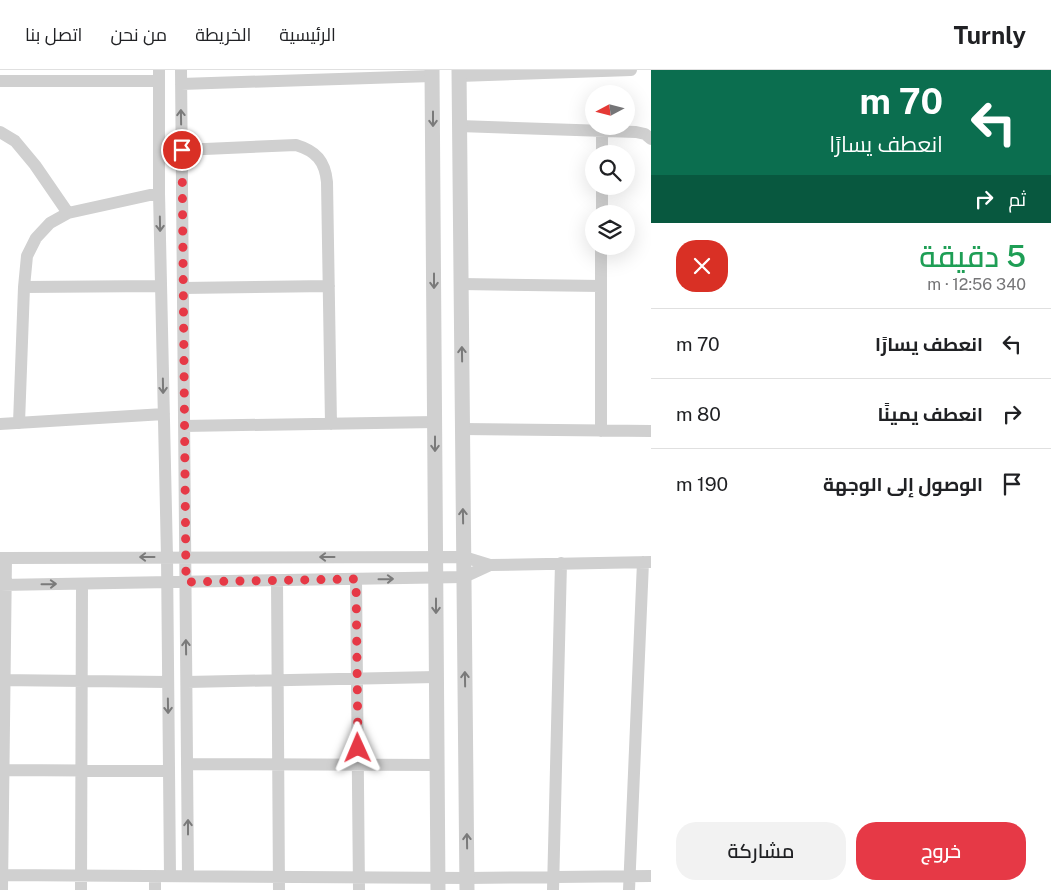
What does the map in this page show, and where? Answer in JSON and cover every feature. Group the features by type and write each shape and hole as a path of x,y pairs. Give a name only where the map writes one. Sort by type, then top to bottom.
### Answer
{"street":[{"path":"181,70 188,876"},
{"path":"467,884 459,73 631,70"},
{"path":"181,84 432,73 438,884"},
{"path":"0,81 159,76 159,193 167,557 170,876"},
{"path":"459,126 585,130"},
{"path":"0,132 15,141 35,165 68,214"},
{"path":"635,132 645,134 651,139"},
{"path":"182,150 296,146 306,148 322,162 326,171 331,424"},
{"path":"19,422 24,287 27,256 36,238 50,223 68,214 159,193"},
{"path":"601,431 602,255"},
{"path":"461,284 601,286"},
{"path":"24,287 161,286"},
{"path":"183,288 329,286"},
{"path":"0,424 164,414"},
{"path":"184,426 435,422"},
{"path":"462,429 651,431"},
{"path":"2,890 3,558 464,557 490,565 647,562 629,890"},
{"path":"553,884 561,564"},
{"path":"3,585 464,578 490,565"},
{"path":"356,579 359,884"},
{"path":"277,580 279,890"},
{"path":"81,890 82,584"},
{"path":"187,682 436,677"},
{"path":"2,680 168,682"},
{"path":"188,764 437,765"},
{"path":"2,770 169,770"},
{"path":"1,875 279,877 359,884 553,884 629,876 651,876"},
{"path":"155,876 155,890"}],"route":[{"path":"182,150 186,582 356,579 358,748"}]}
